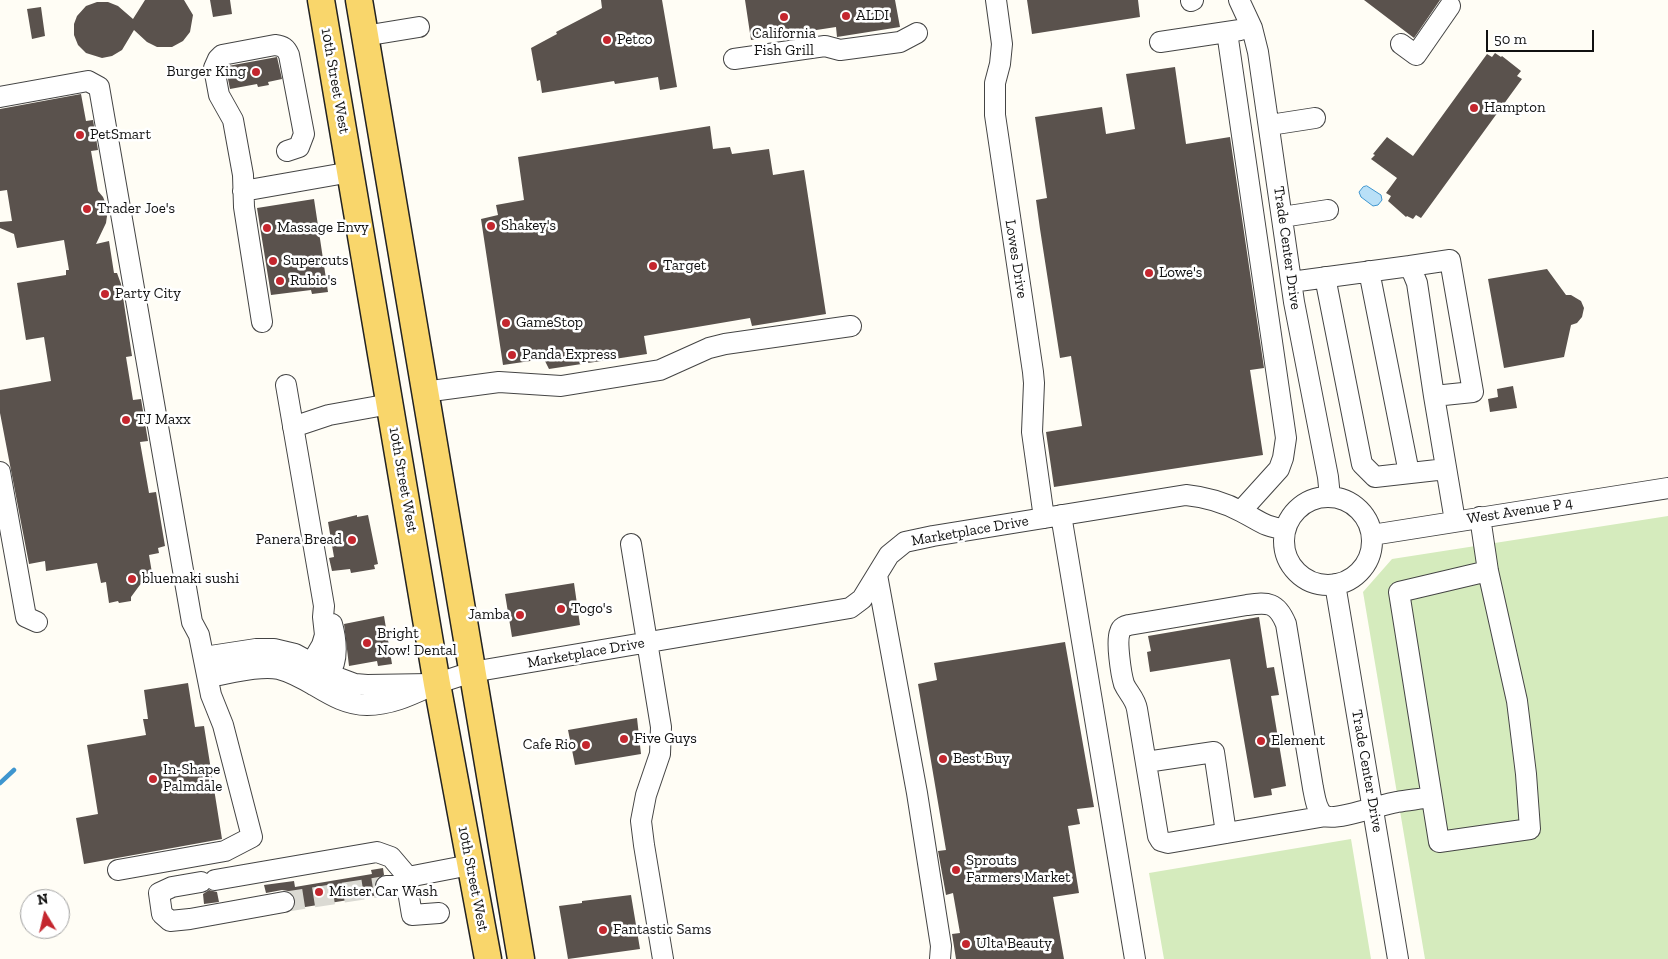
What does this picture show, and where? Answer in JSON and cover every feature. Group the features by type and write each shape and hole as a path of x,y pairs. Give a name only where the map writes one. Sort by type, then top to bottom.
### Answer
{"main road":[{"name":"10th Street West","path":"321,0 437,684 488,959"},
{"path":"359,0 446,525 521,959"},
{"path":"355,198 382,258 401,367 424,392"},
{"path":"390,404 410,425 421,476 446,525"}],"street":[{"name":"Lowes Drive","path":"996,0 1002,44 996,83 994,115 1033,372 1032,432 1053,516 1135,959"},
{"name":"Trade Center Drive","path":"1239,0 1252,28 1258,52 1270,125 1291,282 1328,477 1330,497"},
{"path":"1401,44 1416,54 1450,6"},
{"path":"364,36 419,27"},
{"path":"1160,42 1252,28"},
{"path":"1227,32 1286,432 1285,448 1279,469 1241,511"},
{"path":"734,59 825,46 840,50 900,42 917,33"},
{"path":"262,322 244,207 243,175 234,120 219,95 214,68 218,59 228,54 275,45 286,49 289,55 304,134 299,147 287,151"},
{"path":"0,97 88,81 99,87 192,622 198,631 211,695 223,725 252,837 224,851 118,870"},
{"path":"1270,125 1315,118"},
{"path":"244,190 351,172"},
{"path":"1282,217 1328,210"},
{"path":"1291,282 1450,260 1473,392 1434,396"},
{"path":"1410,266 1418,283 1434,396 1455,521"},
{"path":"1369,271 1409,474"},
{"path":"1325,277 1362,464 1375,477 1446,469"},
{"path":"424,392 499,382 561,386 660,370 709,348 725,344 851,326"},
{"path":"286,385 324,606 325,635 322,645 312,662 313,685"},
{"path":"293,427 329,415 390,404"},
{"path":"0,472 26,618 37,622"},
{"name":"West Avenue P 4","path":"1372,535 1668,488"},
{"name":"Marketplace Drive","path":"437,684 472,672 850,608 862,599 889,555 905,542 933,536 1186,495 1208,498 1241,511 1268,527 1286,529"},
{"path":"1330,497 1345,500 1358,508 1367,520 1372,535 1369,556 1362,570 1349,579 1335,584 1320,584 1306,579 1294,569 1287,556 1284,541 1286,529 1292,516 1303,505 1317,498 1330,497"},
{"path":"1480,518 1488,571 1517,701 1526,774 1530,829 1439,842 1399,592 1488,571"},
{"path":"631,544 661,727 660,754 646,795 642,821 645,853 662,959"},
{"path":"877,575 918,797 941,946 940,959"},
{"name":"Trade Center Drive","path":"1335,584 1398,959"},
{"path":"1326,816 1317,805 1315,797 1286,624 1282,614 1276,607 1264,603 1129,625 1122,628 1118,645 1124,683 1136,702 1158,836 1161,841 1168,842 1373,810 1395,802 1432,797"},
{"path":"313,685 329,672 334,660 336,641 330,617 324,606"},
{"path":"204,658 268,648 290,652 343,680 360,685 437,684"},
{"path":"208,677 272,668 292,674 342,701 366,705 402,700 437,684"},
{"path":"1146,762 1214,752 1226,833"},
{"path":"284,902 190,920 176,929 162,914 159,893 172,887 377,852 391,857 408,881 412,915 439,913"},
{"path":"386,886 470,865"}],"green space":[{"path":"1668,516 1668,959 1425,959 1363,592 1392,559"},
{"path":"1351,839 1371,959 1164,959 1149,873"}],"water":[{"path":"1367,186 1381,195 1382,200 1378,205 1373,206 1361,197 1359,192 1363,187"}],"building":[{"path":"145,0 184,0 193,15 190,32 183,41 172,47 157,47 147,42 134,30 122,50 112,56 102,58 86,53 78,45 74,35 74,24 77,16 86,6 97,2 108,2 118,6 133,19"},
{"path":"210,0 230,0 232,14 213,17"},
{"name":"Petco","path":"601,0 662,0 677,87 660,90 658,77 615,84 614,81 542,93 540,80 537,81 531,48 557,34 556,32 602,8"},
{"name":"ALDI","path":"745,0 895,0 900,27 837,37 836,27 751,40"},
{"path":"1027,0 1138,0 1140,17 1032,34"},
{"path":"1364,0 1440,0 1414,38"},
{"path":"41,7 45,36 32,39 27,9"},
{"name":"Hampton","path":"1495,53 1502,56 1521,71 1517,76 1522,79 1421,218 1416,215 1413,219 1406,217 1388,201 1391,196 1386,193 1397,178 1371,159 1375,155 1373,154 1387,137 1413,156 1487,54 1492,57"},
{"name":"Burger King","path":"277,57 282,79 268,82 269,85 258,87 257,84 230,89 226,69 228,66"},
{"name":"Lowe's","path":"1175,67 1186,144 1230,137 1264,368 1250,370 1263,455 1054,487 1046,432 1082,426 1071,356 1060,358 1040,229 1036,200 1047,198 1035,117 1102,107 1106,134 1135,129 1126,74"},
{"path":"81,94 86,121 93,120 98,150 91,151 98,191 108,209 106,223 96,244 109,241 114,273 117,273 121,284 132,356 126,357 133,400 141,399 148,441 140,442 149,493 156,492 165,546 158,548 159,553 149,555 152,573 148,574 131,597 131,601 119,603 118,601 109,603 106,582 101,583 97,563 46,571 45,561 29,564 0,413 0,390 51,381 44,337 26,340 17,283 66,275 66,270 69,270 64,240 17,248 14,234 0,228 0,222 12,221 7,190 0,191 0,109"},
{"name":"Target","path":"710,126 713,149 730,147 732,154 769,149 773,175 804,170 826,314 752,326 750,318 644,336 647,354 549,369 544,359 503,365 481,219 498,215 496,205 524,200 518,157"},
{"path":"314,199 328,292 312,294 311,290 271,295 257,208"},
{"path":"1547,269 1566,295 1571,295 1581,301 1584,308 1582,317 1577,323 1571,325 1564,357 1504,368 1488,279"},
{"path":"1513,386 1517,408 1490,412 1488,399 1498,397 1497,389"},
{"name":"Panera Bread","path":"357,515 357,517 368,515 378,564 374,565 375,569 351,573 350,569 332,571 329,558 334,557 328,522"},
{"path":"574,583 580,625 512,637 505,594"},
{"name":"Bright Now! Dental","path":"384,616 392,664 378,666 377,661 349,666 344,624"},
{"name":"Element","path":"1259,617 1267,668 1274,667 1279,695 1271,696 1286,786 1271,789 1272,795 1254,798 1230,659 1150,672 1147,652 1151,651 1148,636"},
{"path":"1065,642 1094,807 1077,809 1080,824 1068,826 1079,893 1053,897 1064,959 956,959 952,934 960,933 953,893 946,895 938,851 946,850 918,684 937,680 934,663"},
{"name":"In-Shape Palmdale","path":"188,683 195,727 204,726 222,839 84,864 76,818 98,814 87,745 146,735 143,719 148,719 144,690"},
{"path":"637,718 641,754 575,765 568,730"},
{"name":"Mister Car Wash","path":"383,868 384,875 376,880 374,886 379,895 293,909 296,900 293,894 282,890 266,893 264,885 294,881 295,887 372,874 371,870"},
{"path":"209,890 217,892 219,902 204,904 203,894"},
{"path":"631,895 640,949 568,959 559,906"}],"waterway":[{"path":"0,783 14,770"}],"tunnel":[{"path":"284,902 386,886"}],"place":[{"name":"ALDI","path":"846,16"},
{"name":"California Fish Grill","path":"784,17"},
{"name":"Petco","path":"607,40"},
{"name":"Burger King","path":"256,72"},
{"name":"Hampton","path":"1474,108"},
{"name":"PetSmart","path":"80,135"},
{"name":"Trader Joe's","path":"87,209"},
{"name":"Shakey's","path":"491,226"},
{"name":"Massage Envy","path":"267,228"},
{"name":"Supercuts","path":"273,261"},
{"name":"Target","path":"653,266"},
{"name":"Lowe's","path":"1149,273"},
{"name":"Rubio's","path":"280,281"},
{"name":"Party City","path":"105,294"},
{"name":"GameStop","path":"506,323"},
{"name":"Panda Express","path":"512,355"},
{"name":"TJ Maxx","path":"126,420"},
{"name":"Panera Bread","path":"352,540"},
{"name":"bluemaki sushi","path":"132,579"},
{"name":"Togo's","path":"561,609"},
{"name":"Jamba","path":"520,615"},
{"name":"Bright Now! Dental","path":"367,643"},
{"name":"Five Guys","path":"624,739"},
{"name":"Element","path":"1261,741"},
{"name":"Cafe Rio","path":"586,745"},
{"name":"Best Buy","path":"943,759"},
{"name":"In-Shape Palmdale","path":"153,779"},
{"name":"Sprouts Farmers Market","path":"956,870"},
{"name":"Mister Car Wash","path":"319,892"},
{"name":"Fantastic Sams","path":"603,930"},
{"name":"Ulta Beauty","path":"966,944"}]}
